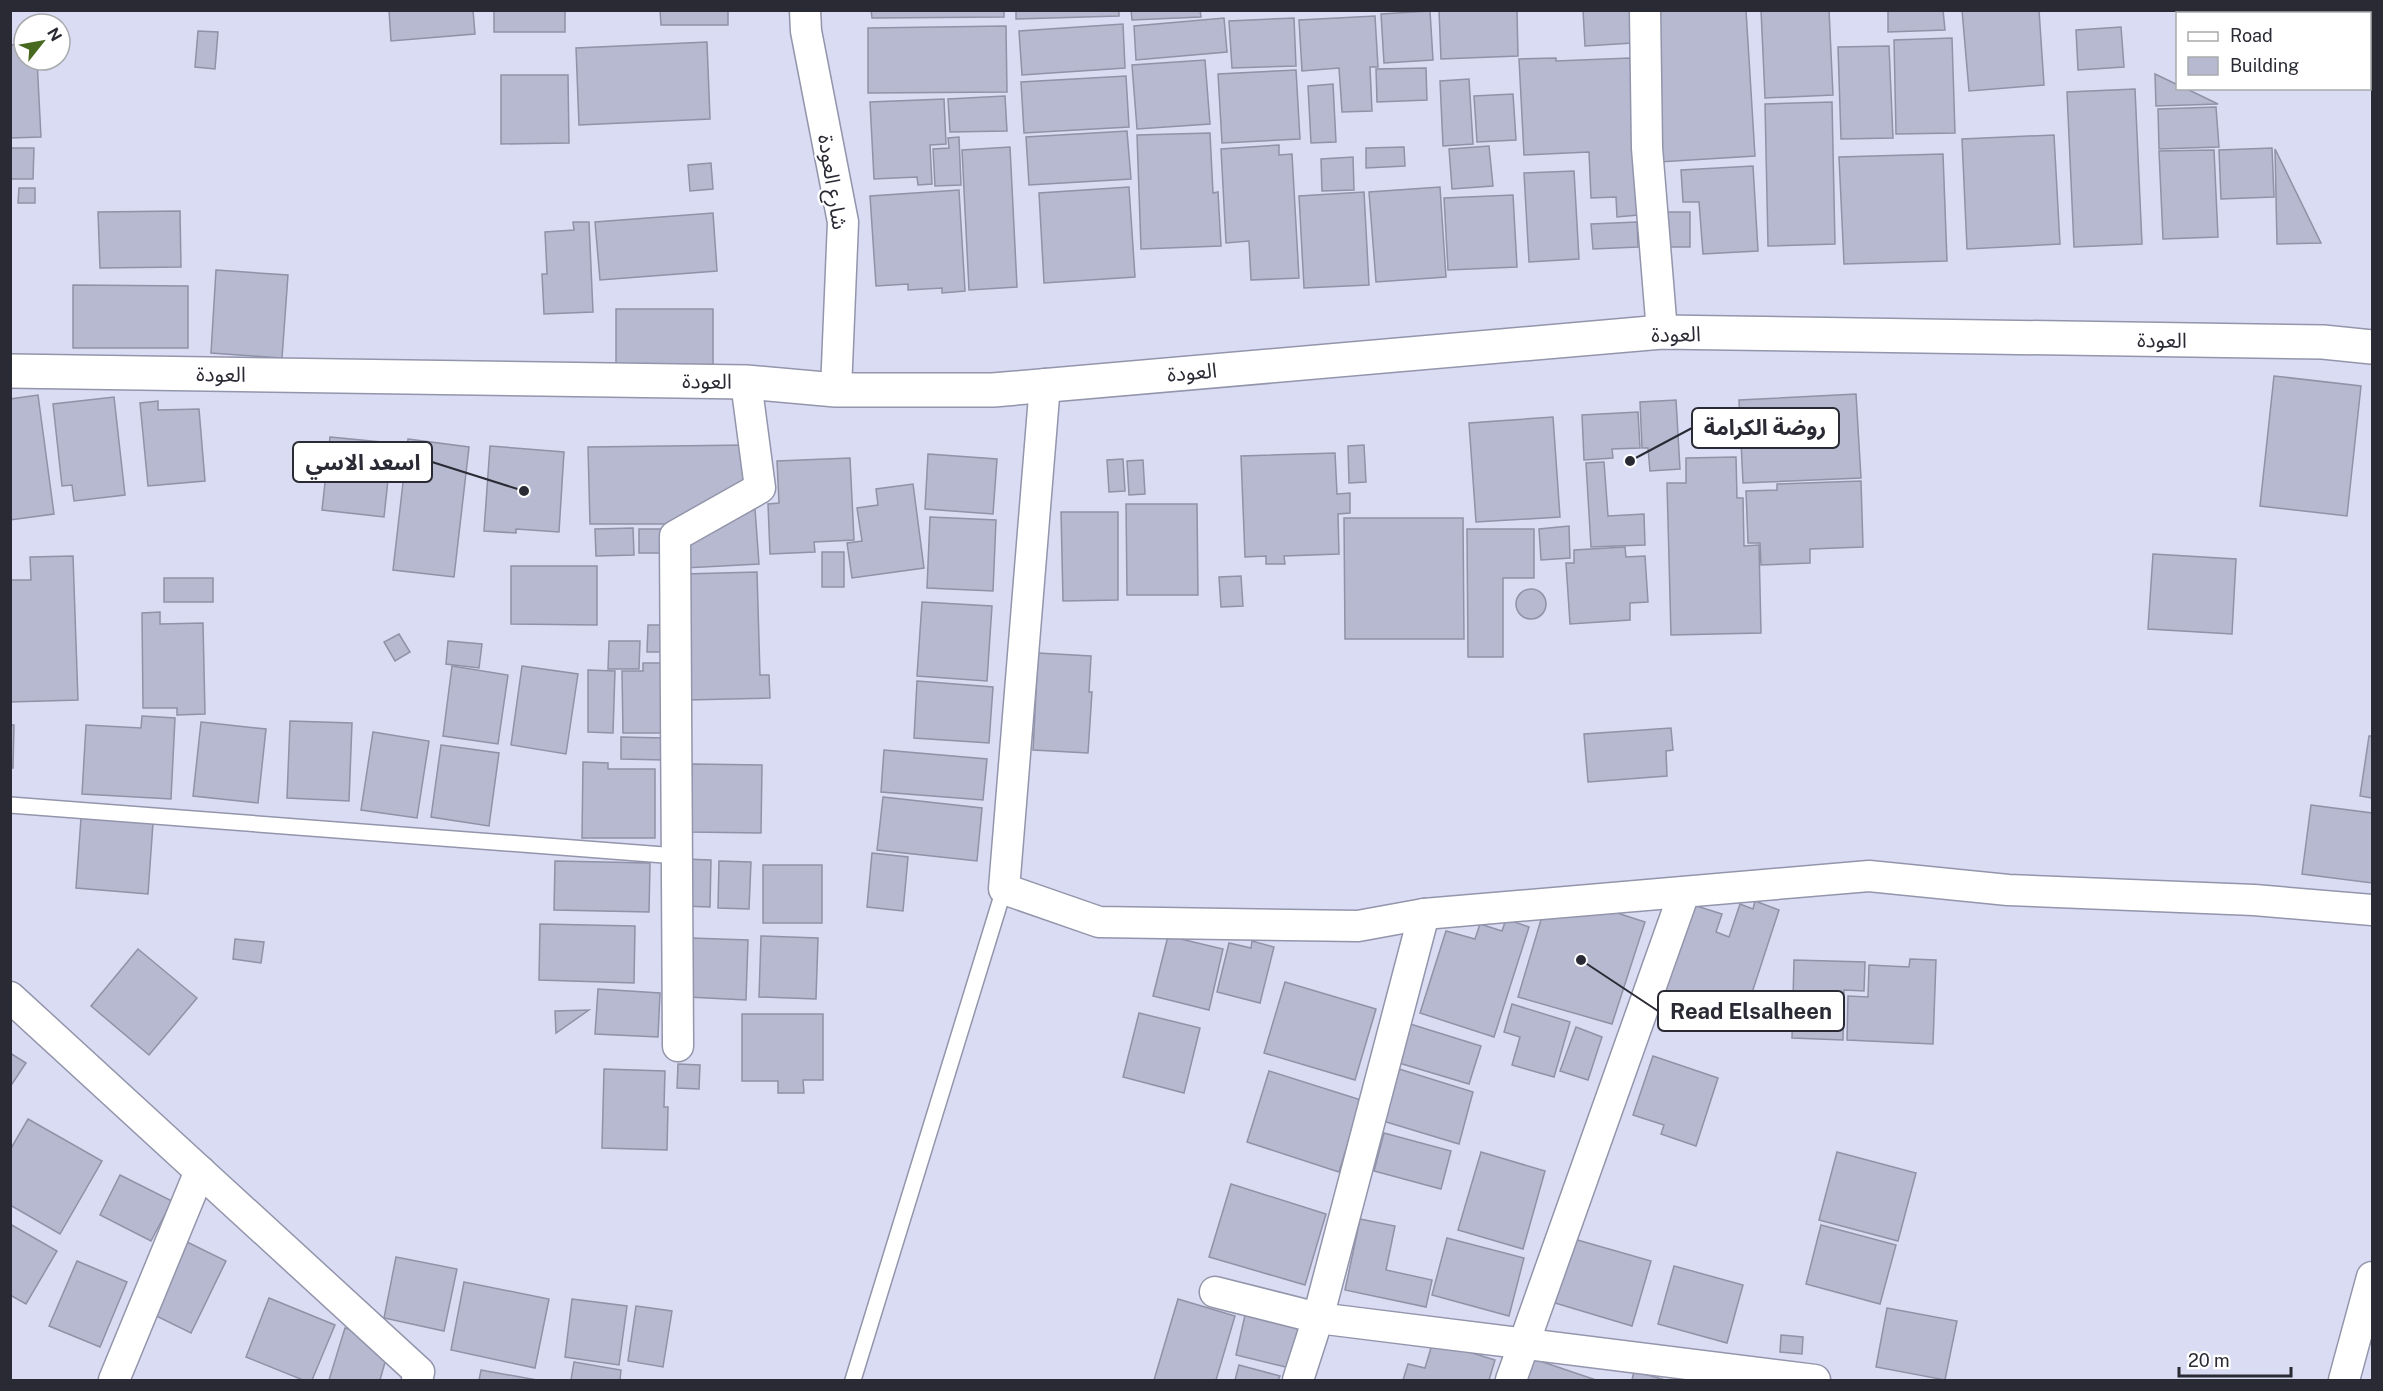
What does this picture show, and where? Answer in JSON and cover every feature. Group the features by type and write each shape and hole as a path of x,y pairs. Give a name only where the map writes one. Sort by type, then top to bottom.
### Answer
{"main road":[{"name":"العودة","path":"10,371 746,382 836,390 993,390 1662,332 2323,342 2373,347"}],"street":[{"name":"شارع العودة","path":"805,10 806,31 843,222 836,390"},
{"path":"1645,10 1647,148 1662,332"},
{"path":"678,1046 675,536 760,488 746,382"},
{"path":"1045,384 1004,889 1099,922 1358,926 1424,914 1869,876 2008,890 2254,900 2373,910"},
{"path":"1511,1380 1684,893"},
{"path":"1298,1380 1318,1318 1424,914"},
{"path":"10,997 419,1372 417,1380"},
{"path":"114,1380 200,1171"},
{"path":"2344,1380 2373,1277"},
{"path":"1215,1292 1318,1318 1815,1380"}],"lane":[{"path":"10,805 677,856"},
{"path":"853,1380 1004,889"}],"building":[{"path":"389,10 473,10 475,34 391,41"},
{"path":"494,10 565,10 565,32 494,32"},
{"path":"660,10 728,10 728,25 661,25"},
{"path":"871,10 1004,10 1004,17 872,18"},
{"path":"1016,10 1119,10 1119,16 1016,19"},
{"path":"1131,10 1200,10 1201,17 1132,20"},
{"path":"1439,10 1517,10 1518,56 1441,59"},
{"path":"1583,10 1632,10 1633,43 1585,46"},
{"path":"1650,10 1746,10 1755,156 1659,162"},
{"path":"1761,10 1829,10 1833,95 1765,98"},
{"path":"1888,10 1943,10 1945,30 1888,32"},
{"path":"1962,10 2039,10 2044,85 1969,91"},
{"path":"1430,11 1433,60 1384,63 1381,14"},
{"path":"1375,16 1378,67 1370,67 1372,111 1342,112 1339,68 1302,71 1299,20"},
{"path":"1224,18 1227,52 1136,60 1134,26"},
{"path":"1294,18 1296,66 1232,68 1229,21"},
{"path":"1123,24 1125,68 1022,75 1019,31"},
{"path":"1006,26 1007,92 868,93 868,28"},
{"path":"2121,27 2124,67 2078,70 2076,30"},
{"path":"198,31 218,32 215,69 195,67"},
{"path":"1952,38 1955,133 1896,134 1894,40"},
{"path":"707,42 710,119 579,125 576,48"},
{"path":"10,45 12,45 12,72 38,72 41,137 10,138"},
{"path":"1889,46 1893,138 1841,139 1838,47"},
{"path":"1556,58 1556,61 1630,58 1638,215 1617,217 1616,197 1591,198 1589,152 1524,155 1519,59"},
{"path":"1205,60 1210,124 1137,129 1132,65"},
{"path":"1426,68 1427,100 1377,102 1376,69"},
{"path":"1296,70 1300,139 1222,143 1218,74"},
{"path":"2155,74 2176,84 2176,90 2189,90 2218,104 2156,106"},
{"path":"501,75 568,75 569,143 501,144"},
{"path":"1126,76 1129,127 1024,133 1021,82"},
{"path":"1469,79 1473,144 1443,146 1440,81"},
{"path":"1333,84 1336,142 1311,143 1308,86"},
{"path":"2135,89 2142,244 2074,247 2067,92"},
{"path":"1513,94 1516,140 1477,142 1474,96"},
{"path":"1005,96 1007,131 950,132 948,99"},
{"path":"944,99 946,144 930,145 932,184 918,185 917,177 874,179 870,102"},
{"path":"1832,102 1835,244 1768,246 1765,104"},
{"path":"2216,107 2219,147 2159,149 2158,109"},
{"path":"1127,131 1131,179 1029,185 1026,137"},
{"path":"1210,133 1213,193 1218,192 1221,246 1141,249 1137,135"},
{"path":"2054,135 2060,244 1967,249 1962,139"},
{"path":"959,137 961,185 935,186 933,149 949,148 948,138"},
{"path":"1279,145 1279,155 1292,154 1299,278 1251,280 1249,241 1226,243 1221,149"},
{"path":"1489,146 1493,186 1452,189 1449,149"},
{"path":"1010,147 1017,287 969,290 962,150"},
{"path":"1404,147 1405,166 1366,168 1366,148"},
{"path":"11,148 34,148 33,179 11,179"},
{"path":"2272,148 2274,197 2221,199 2219,150"},
{"path":"2275,149 2321,243 2277,244"},
{"path":"2214,150 2218,237 2163,239 2159,151"},
{"path":"1943,154 1947,261 1844,264 1839,157"},
{"path":"1353,157 1354,190 1322,191 1321,159"},
{"path":"711,163 713,189 690,191 688,165"},
{"path":"1753,166 1758,251 1703,254 1699,202 1683,202 1681,170"},
{"path":"1574,171 1579,259 1529,262 1524,173"},
{"path":"1129,187 1135,277 1044,283 1039,193"},
{"path":"1440,187 1446,277 1376,282 1369,192"},
{"path":"19,188 35,188 35,203 18,203"},
{"path":"959,190 965,291 942,293 942,288 908,290 908,284 876,286 870,196"},
{"path":"1364,192 1369,285 1304,288 1299,196"},
{"path":"1513,195 1517,267 1448,270 1444,198"},
{"path":"180,211 181,267 100,268 98,212"},
{"path":"1666,212 1690,212 1690,247 1666,247"},
{"path":"713,213 717,271 600,280 595,222"},
{"path":"573,222 589,222 593,312 544,314 542,274 547,274 545,232 574,230"},
{"path":"1637,222 1638,247 1593,249 1591,224"},
{"path":"216,270 288,275 282,358 211,353"},
{"path":"73,285 188,286 188,348 73,348"},
{"path":"616,309 713,309 713,368 616,367"},
{"path":"2274,376 2361,386 2347,516 2260,506"},
{"path":"1856,394 1861,478 1743,483 1739,400"},
{"path":"38,395 54,514 10,520 10,399"},
{"path":"114,397 125,495 74,501 72,485 62,486 53,404"},
{"path":"1676,400 1680,469 1650,471 1648,448 1642,448 1640,402"},
{"path":"158,401 158,410 199,409 205,481 148,486 140,403"},
{"path":"1638,412 1640,448 1612,449 1613,458 1584,460 1582,415"},
{"path":"1553,417 1560,517 1476,522 1469,423"},
{"path":"330,437 392,443 384,517 322,510"},
{"path":"408,439 469,447 454,577 393,570"},
{"path":"748,445 749,484 665,524 590,524 588,447"},
{"path":"1364,445 1366,482 1349,483 1348,446"},
{"path":"490,446 564,452 559,532 516,529 516,533 484,531"},
{"path":"1335,453 1337,494 1350,493 1350,513 1338,514 1339,554 1284,556 1285,564 1266,564 1266,556 1245,557 1241,456"},
{"path":"928,454 997,459 993,514 925,509"},
{"path":"1736,457 1737,498 1743,498 1744,546 1759,545 1761,633 1671,635 1667,483 1686,483 1686,458"},
{"path":"850,458 854,540 814,542 815,552 770,554 768,504 779,503 777,461"},
{"path":"1123,459 1125,491 1109,492 1107,460"},
{"path":"1143,460 1145,494 1129,495 1127,461"},
{"path":"1604,462 1608,516 1644,514 1645,545 1591,547 1586,463"},
{"path":"1861,481 1863,547 1810,549 1810,563 1761,565 1760,543 1748,543 1746,491 1777,490 1777,484"},
{"path":"913,484 924,568 852,578 847,543 862,541 857,508 878,505 876,489"},
{"path":"1126,504 1197,504 1198,595 1127,595"},
{"path":"755,509 759,564 685,568 689,537"},
{"path":"1061,512 1118,512 1118,600 1063,601"},
{"path":"930,517 996,520 993,591 927,588"},
{"path":"1344,518 1463,518 1464,639 1345,639"},
{"path":"1569,526 1570,558 1541,560 1539,529"},
{"path":"633,528 634,555 596,556 595,529"},
{"path":"639,529 667,529 667,553 639,553"},
{"path":"1467,529 1534,529 1534,578 1503,578 1503,657 1468,657"},
{"path":"1625,547 1626,557 1645,556 1648,602 1630,603 1630,620 1570,624 1566,563 1574,563 1574,550"},
{"path":"822,552 844,552 844,587 822,587"},
{"path":"2153,554 2236,559 2232,634 2148,629"},
{"path":"73,556 78,700 10,702 10,580 31,580 30,557"},
{"path":"511,566 597,566 597,625 511,624"},
{"path":"757,572 760,675 769,675 770,698 687,700 684,574"},
{"path":"1241,576 1243,606 1221,607 1219,577"},
{"path":"164,578 213,578 213,602 164,602"},
{"path":"1531,589 1542,593 1546,604 1542,615 1531,619 1520,615 1516,604 1520,593"},
{"path":"922,602 992,606 987,681 917,676"},
{"path":"160,612 160,624 203,623 205,714 177,715 177,708 143,708 142,613"},
{"path":"648,625 666,625 666,652 647,652"},
{"path":"399,634 410,652 395,661 384,642"},
{"path":"448,641 482,644 479,668 446,664"},
{"path":"609,641 640,641 639,669 608,669"},
{"path":"1038,653 1091,656 1089,692 1092,692 1088,753 1033,750"},
{"path":"643,663 664,663 665,733 623,733 622,671 643,671"},
{"path":"452,666 508,675 498,744 443,736"},
{"path":"522,666 578,674 566,754 511,745"},
{"path":"588,670 615,671 613,733 588,732"},
{"path":"917,681 993,687 989,743 914,738"},
{"path":"142,716 175,718 171,799 82,794 86,725 141,728"},
{"path":"290,721 352,723 349,801 287,798"},
{"path":"201,722 266,729 258,803 193,796"},
{"path":"10,725 14,725 13,768 10,768"},
{"path":"1671,728 1673,750 1666,751 1667,776 1588,782 1584,734"},
{"path":"373,732 429,741 417,818 361,810"},
{"path":"2369,736 2372,736 2372,798 2360,796"},
{"path":"621,737 665,738 664,760 621,759"},
{"path":"441,745 499,753 489,826 431,817"},
{"path":"884,750 987,759 983,800 881,792"},
{"path":"583,762 608,763 608,769 655,769 655,838 582,838"},
{"path":"692,764 762,765 761,833 691,832"},
{"path":"883,797 982,808 977,861 877,850"},
{"path":"2311,805 2372,813 2372,883 2302,874"},
{"path":"81,818 153,823 148,894 76,888"},
{"path":"872,853 908,857 903,911 867,907"},
{"path":"684,859 711,860 710,907 683,906"},
{"path":"555,861 650,863 649,912 554,910"},
{"path":"719,861 751,862 749,909 718,908"},
{"path":"763,865 822,865 822,923 763,923"},
{"path":"1755,901 1779,910 1748,1005 1706,991 1701,1007 1659,993 1690,904 1722,914 1716,932 1729,937 1740,904 1753,909"},
{"path":"1608,910 1645,922 1612,1024 1518,997 1543,913"},
{"path":"1506,919 1529,927 1494,1037 1420,1013 1446,931 1475,939 1480,924 1502,931"},
{"path":"540,924 635,926 634,983 539,980"},
{"path":"761,936 818,938 816,999 759,997"},
{"path":"1168,936 1223,949 1209,1010 1153,996"},
{"path":"691,938 748,940 746,1000 688,997"},
{"path":"235,939 264,942 261,963 233,959"},
{"path":"1252,941 1274,947 1260,1003 1217,992 1229,943 1251,948"},
{"path":"138,949 197,998 149,1055 91,1006"},
{"path":"1910,959 1936,960 1933,1044 1847,1040 1848,996 1868,997 1869,965 1909,967"},
{"path":"1794,960 1865,962 1864,991 1844,990 1843,1040 1792,1038"},
{"path":"1285,982 1376,1009 1355,1080 1264,1053"},
{"path":"598,989 660,993 658,1037 595,1034"},
{"path":"1512,1004 1570,1022 1554,1077 1512,1065 1520,1037 1504,1032"},
{"path":"589,1010 556,1033 555,1011"},
{"path":"1139,1013 1200,1028 1184,1093 1123,1077"},
{"path":"742,1014 823,1014 823,1080 803,1080 804,1093 778,1093 778,1081 742,1081"},
{"path":"1407,1023 1481,1046 1469,1084 1389,1060"},
{"path":"1576,1027 1602,1037 1588,1080 1560,1071"},
{"path":"10,1053 26,1063 10,1087"},
{"path":"1653,1056 1718,1078 1696,1146 1661,1134 1664,1125 1633,1115"},
{"path":"678,1064 700,1065 699,1089 677,1088"},
{"path":"604,1069 665,1071 664,1107 668,1107 667,1150 602,1148"},
{"path":"1399,1069 1473,1092 1459,1144 1383,1121"},
{"path":"1269,1071 1361,1100 1339,1172 1247,1142"},
{"path":"28,1119 102,1161 60,1234 10,1205 10,1150"},
{"path":"1384,1133 1451,1151 1441,1189 1374,1171"},
{"path":"1481,1152 1545,1171 1523,1249 1458,1230"},
{"path":"1837,1152 1916,1173 1898,1241 1819,1220"},
{"path":"120,1175 172,1201 151,1241 100,1215"},
{"path":"1231,1184 1326,1214 1305,1285 1209,1257"},
{"path":"1360,1219 1395,1226 1386,1270 1432,1280 1426,1307 1345,1290"},
{"path":"10,1224 57,1251 26,1304 10,1295"},
{"path":"1821,1225 1896,1245 1880,1304 1806,1284"},
{"path":"179,1238 226,1261 191,1333 144,1310"},
{"path":"1447,1238 1524,1258 1509,1316 1432,1295"},
{"path":"1574,1239 1651,1261 1632,1326 1555,1303"},
{"path":"396,1257 457,1269 444,1331 384,1318"},
{"path":"77,1261 127,1282 100,1347 49,1326"},
{"path":"1674,1266 1743,1285 1727,1343 1658,1324"},
{"path":"464,1282 549,1299 535,1368 451,1350"},
{"path":"269,1298 335,1325 312,1380 303,1380 246,1357"},
{"path":"572,1299 627,1306 619,1365 565,1357"},
{"path":"1178,1299 1235,1316 1216,1380 1154,1380"},
{"path":"636,1306 672,1311 663,1367 628,1361"},
{"path":"1887,1308 1957,1321 1945,1380 1876,1367"},
{"path":"1246,1311 1300,1323 1290,1368 1236,1355"},
{"path":"345,1328 372,1336 389,1348 380,1380 329,1380"},
{"path":"1781,1335 1803,1337 1802,1354 1780,1352"},
{"path":"1433,1341 1495,1360 1489,1380 1403,1380 1408,1364 1425,1368"},
{"path":"1534,1359 1596,1380 1526,1380"},
{"path":"574,1362 621,1370 620,1380 571,1380"},
{"path":"1239,1365 1280,1376 1278,1380 1235,1380"},
{"path":"481,1370 537,1380 479,1380"},
{"path":"1634,1371 1665,1380 1632,1380"}],"place":[{"name":"روضة الكرامة","path":"1630,461"},
{"name":"اسعد الاسي","path":"524,491"},
{"name":"Read Elsalheen","path":"1581,960"}]}
